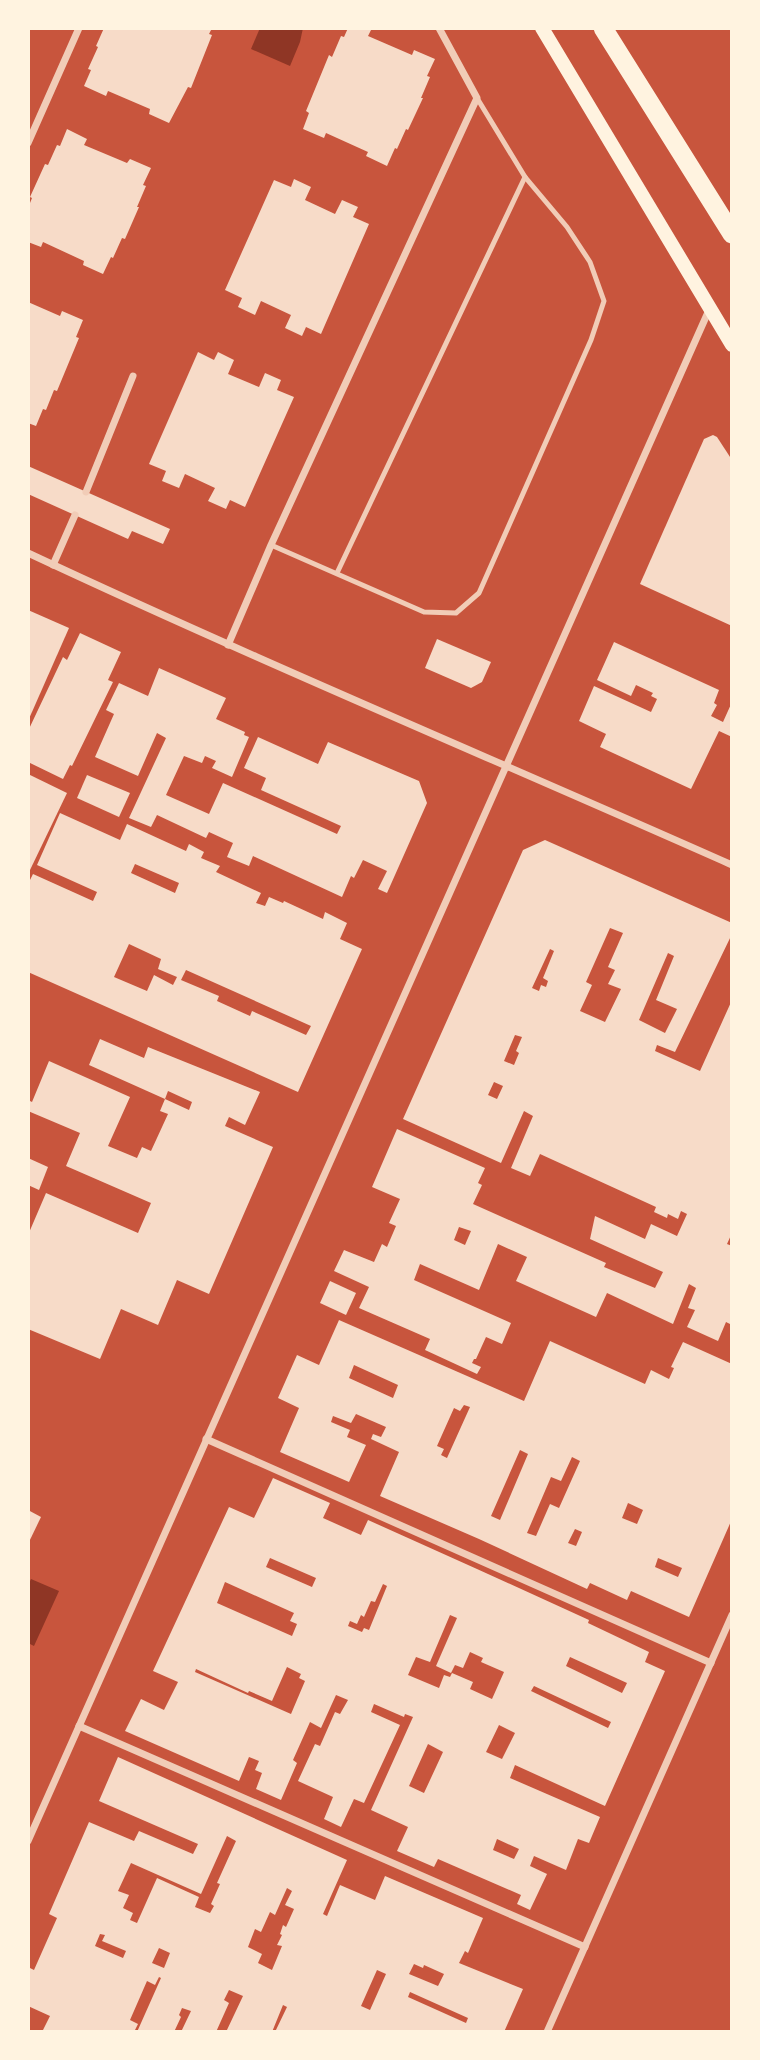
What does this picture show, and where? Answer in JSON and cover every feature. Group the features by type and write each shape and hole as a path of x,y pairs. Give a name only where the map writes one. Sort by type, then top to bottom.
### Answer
{"highway":[{"path":"603,28 732,234"}],"main road":[{"path":"542,28 732,345"}],"street":[{"path":"28,143 79,28"},
{"path":"228,645 271,545 477,97 439,28"},
{"path":"28,1841 709,308"},
{"path":"86,492 133,376"},
{"path":"53,565 75,515"},
{"path":"28,553 228,645 732,865"},
{"path":"206,1439 711,1663"},
{"path":"547,2032 732,1615"},
{"path":"79,1726 584,1947"}],"lane":[{"path":"271,545 424,612 456,612 479,593 592,340 604,301 590,262 567,227 525,177 477,97"},
{"path":"337,573 525,177"}],"shaded area":[{"path":"260,28 303,28 290,66 251,49"},
{"path":"31,1579 59,1591 34,1646 28,1643 28,1585"}],"building":[{"path":"104,28 212,28 209,34 212,35 191,88 188,87 169,123 149,114 150,109 108,91 106,96 84,86"},
{"path":"348,28 367,28 371,30 368,36 412,55 414,50 435,59 427,76 430,77 423,98 387,166 366,156 368,152 326,133 324,138 303,129 309,113 306,111 329,55 332,57 341,36 344,37"},
{"path":"67,129 87,139 84,145 127,163 130,159 151,168 143,185 146,186 139,207 125,239 122,238 103,274 83,265 84,261 43,242 41,247 28,242 30,197 45,164 48,165 57,145 60,146"},
{"path":"294,179 311,187 305,200 335,214 342,200 358,207 353,217 369,224 321,334 306,327 302,336 285,328 291,315 261,301 255,315 238,307 242,298 225,290 274,180 291,187"},
{"path":"28,302 60,316 62,311 83,320 76,337 79,338 57,391 54,390 36,426 28,423"},
{"path":"198,352 214,360 218,352 234,360 228,374 259,387 265,373 281,380 277,390 294,397 245,507 230,500 226,509 208,501 215,488 185,474 179,488 162,481 166,471 149,464"},
{"path":"713,435 732,460 732,626 640,584 704,439"},
{"path":"28,466 170,529 163,544 132,531 128,539 28,494"},
{"path":"28,610 69,628 28,721"},
{"path":"80,633 121,652 108,680 113,682 63,779 28,762 28,731 63,657 67,660"},
{"path":"437,639 491,662 482,682 471,688 425,668"},
{"path":"614,642 719,690 714,703 717,705 711,716 723,722 732,702 732,737 719,731 691,789 600,747 606,734 579,721 594,686 651,712 657,699 651,696 653,693 636,685 631,696 597,680"},
{"path":"159,668 226,698 216,719 245,732 244,735 249,737 232,777 212,768 216,761 205,756 202,763 184,756 166,795 209,814 223,783 337,834 341,826 261,790 266,778 244,768 258,737 318,764 328,742 419,781 427,803 387,893 378,889 387,871 363,860 354,878 351,876 342,897 253,856 249,866 227,857 233,843 209,832 206,838 157,815 151,827 129,818 166,738 157,733 138,776 95,757 114,714 106,710 119,683 148,696"},
{"path":"28,774 67,793 30,870 28,869"},
{"path":"87,775 130,793 119,817 77,798"},
{"path":"60,813 120,840 127,824 186,851 189,844 204,852 201,858 220,866 216,872 261,893 256,903 265,906 269,897 323,919 325,912 347,923 340,939 362,949 298,1092 28,972 28,884 33,874 93,901 97,892 37,865","holes":["135,864 179,883 175,893 131,873","129,944 161,959 158,969 177,977 173,985 154,975 147,991 114,977","186,970 311,1026 306,1035 252,1011 250,1016 217,1001 219,996 181,980"]},
{"path":"545,840 732,923 732,934 675,1052 657,1045 655,1051 700,1071 732,1000 732,1233 727,1244 732,1246 732,1325 726,1322 718,1341 687,1327 695,1310 688,1308 696,1288 689,1284 673,1324 607,1293 596,1317 516,1281 527,1257 498,1244 479,1290 420,1264 414,1280 511,1323 502,1344 486,1337 472,1363 481,1367 477,1374 425,1350 430,1339 359,1308 369,1287 334,1271 344,1250 374,1262 382,1244 387,1247 396,1226 389,1223 400,1199 372,1187 397,1129 485,1168 478,1183 482,1185 473,1204 606,1263 604,1267 655,1288 663,1272 590,1239 595,1216 645,1239 651,1224 677,1236 687,1214 681,1211 678,1219 668,1214 667,1218 654,1212 656,1207 540,1154 530,1176 511,1168 533,1116 524,1111 501,1163 403,1119 523,850","holes":["610,928 623,933 608,967 615,970 608,984 621,989 605,1022 580,1011 592,985 586,982","550,949 554,951 543,978 548,981 546,987 541,985 539,991 532,988","668,953 674,956 656,1000 677,1009 665,1033 639,1020","515,1035 522,1037 514,1065 504,1061","494,1082 503,1086 497,1099 488,1095","459,1227 471,1231 465,1245 454,1240"]},
{"path":"100,1039 144,1058 148,1047 260,1092 245,1125 229,1117 225,1126 273,1147 209,1294 177,1280 158,1325 121,1309 100,1359 28,1329 28,1235 46,1193 138,1233 151,1203 66,1166 80,1133 28,1111 28,1100 32,1102 49,1061 130,1097 108,1146 137,1158 142,1147 151,1151 168,1114 160,1111 165,1099 89,1065","holes":["168,1091 192,1102 189,1110 165,1099"]},
{"path":"28,1158 48,1167 39,1190 28,1185"},
{"path":"330,1281 356,1293 346,1315 320,1303"},
{"path":"339,1320 524,1401 550,1341 645,1384 651,1370 669,1379 674,1368 671,1367 683,1342 732,1364 732,1519 689,1617 631,1591 627,1600 590,1583 587,1589 380,1496 399,1452 371,1439 373,1434 381,1437 386,1427 356,1414 351,1423 333,1416 331,1422 350,1430 347,1437 366,1445 349,1482 280,1452 299,1408 278,1398 297,1355 319,1365","holes":["354,1365 398,1385 393,1398 349,1378","464,1405 470,1407 447,1458 441,1455 444,1449 437,1446 454,1408 460,1411","520,1450 528,1454 500,1520 491,1516","572,1457 580,1461 559,1508 550,1504 536,1536 527,1533 551,1477 561,1481","628,1503 643,1510 637,1524 622,1518","575,1529 582,1532 576,1546 568,1543","658,1558 682,1568 678,1577 655,1567"]},
{"path":"273,1478 330,1503 323,1518 361,1535 368,1520 589,1620 588,1623 649,1652 645,1662 665,1671 605,1806 515,1765 510,1778 600,1817 589,1843 578,1839 566,1870 534,1856 530,1866 547,1874 530,1910 517,1904 521,1895 438,1859 434,1867 397,1851 408,1827 371,1810 413,1717 405,1714 404,1717 374,1704 371,1712 400,1725 364,1803 354,1799 341,1827 324,1819 333,1797 298,1781 315,1744 320,1746 335,1712 340,1714 348,1700 336,1695 321,1728 310,1722 293,1760 297,1763 281,1800 256,1789 262,1773 255,1770 259,1761 249,1757 239,1781 125,1731 141,1699 164,1710 178,1682 153,1671 229,1507 254,1518","holes":["270,1558 316,1578 312,1587 266,1567","225,1582 294,1613 290,1621 297,1624 292,1636 217,1603","383,1584 387,1586 369,1630 364,1628 362,1632 348,1626 350,1621 357,1624 361,1615 364,1617 371,1601 375,1602","450,1615 457,1618 436,1666 451,1673 455,1665 463,1668 470,1652 483,1658 481,1662 504,1672 492,1699 470,1689 473,1682 452,1673 450,1677 444,1675 439,1688 408,1675 416,1657 430,1662","570,1657 627,1683 622,1693 566,1666","287,1667 301,1674 299,1678 305,1681 291,1714 195,1672 196,1669 248,1693 249,1691 272,1701","534,1686 611,1722 608,1728 531,1691","499,1725 515,1733 502,1759 486,1752","428,1744 443,1752 424,1793 409,1786","497,1839 519,1849 514,1859 493,1850"]},
{"path":"28,1510 41,1517 28,1544"},
{"path":"118,1757 347,1860 323,1914 327,1916 340,1885 375,1900 385,1876 483,1918 468,1953 465,1951 459,1963 523,1989 504,2032 275,2032 287,2007 283,2005 272,2032 226,2032 243,1996 229,1990 224,2000 229,2003 216,2032 181,2032 191,2011 182,2008 174,2032 137,2032 161,1978 159,1977 155,1985 147,1981 130,2020 138,2024 134,2032 42,2032 50,2016 28,2006 28,1967 34,1970 57,1918 49,1914 89,1822 134,1841 139,1831 193,1854 198,1844 99,1801","holes":["227,1836 236,1841 217,1883 220,1884 210,1913 195,1907 199,1897 157,1878 137,1923 130,1920 133,1913 123,1908 129,1895 118,1891 131,1863 201,1894","287,1888 292,1891 285,1905 294,1909 286,1927 283,1925 277,1945 282,1946 272,1970 258,1963 262,1954 248,1947 255,1929 261,1932 270,1912 275,1915","100,1934 105,1935 102,1941 126,1951 123,1958 95,1946","159,1948 170,1953 164,1968 152,1963","414,1964 423,1968 424,1965 444,1974 438,1986 409,1974","377,1970 386,1974 370,2010 361,2006","410,1992 468,2018 466,2023 408,1997"]}]}
